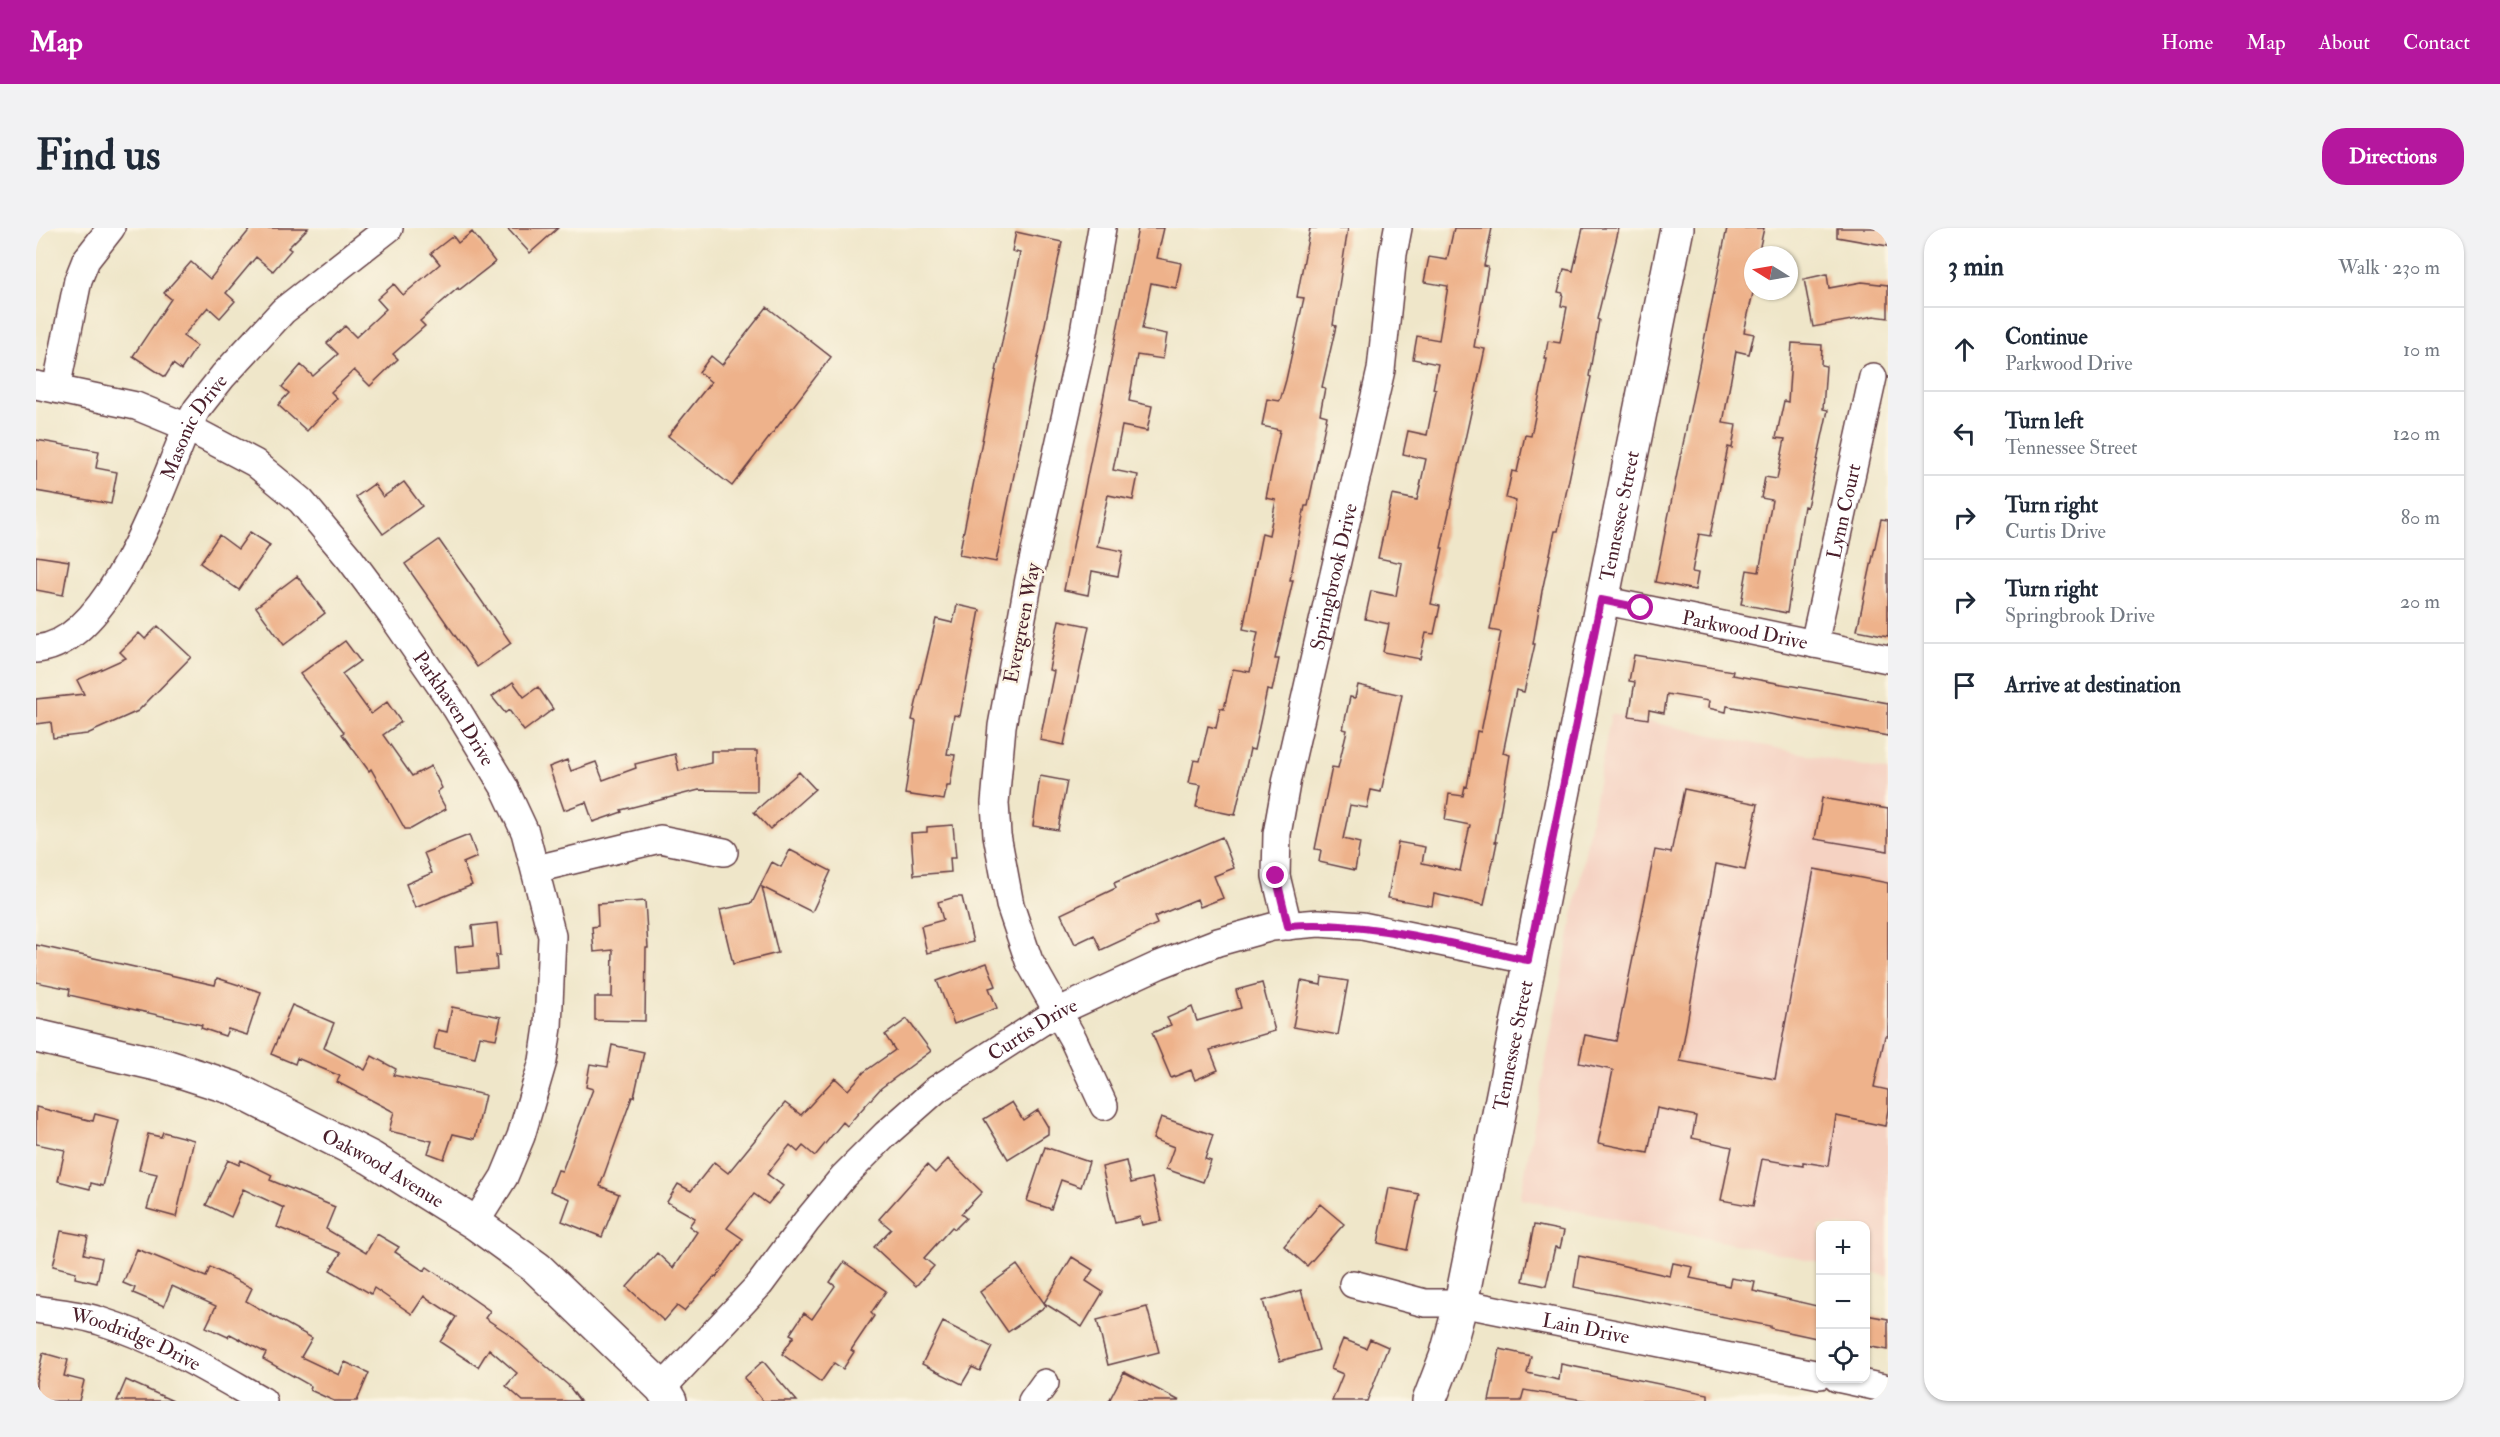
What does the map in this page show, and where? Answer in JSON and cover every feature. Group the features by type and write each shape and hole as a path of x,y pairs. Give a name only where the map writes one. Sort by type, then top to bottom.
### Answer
{"main road":[{"name":"Tennessee Street","path":"1429,1401 1446,1357 1461,1303 1493,1153 1528,960 1677,228"},
{"name":"Oakwood Avenue","path":"36,1036 165,1066 234,1088 371,1158 475,1223 537,1268 666,1394"}],"street":[{"path":"46,387 86,260 111,228"},
{"name":"Masonic Drive","path":"36,650 47,649 66,639 92,615 113,589 132,555 187,427 197,409 222,376 283,311 388,228"},
{"name":"Evergreen Way","path":"1102,228 1083,338 1029,579 1002,726 995,803 997,836 1010,904 1029,961 1073,1039 1104,1106"},
{"name":"Springbrook Drive","path":"1288,926 1276,876 1276,834 1381,370 1392,254 1398,228"},
{"name":"Lynn Court","path":"1814,644 1873,377"},
{"name":"Parkhaven Drive","path":"46,387 136,406 187,427 255,463 301,501 350,559 391,614 450,699 504,787 525,832 537,870 552,936 550,995 543,1061 520,1136 504,1177 475,1223"},
{"name":"Parkwood Drive","path":"1601,600 1888,659"},
{"path":"537,870 660,839 724,852"},
{"name":"Curtis Drive","path":"666,1394 760,1284 828,1195 885,1134 937,1089 1057,1012 1160,965 1218,942 1272,927 1319,923 1362,926 1528,960"},
{"name":"Lain Drive","path":"1353,1284 1425,1303 1461,1303 1816,1374"},
{"name":"Woodridge Drive","path":"36,1309 99,1320 141,1337 190,1360 262,1401"},
{"path":"1860,1383 1888,1389"}],"shaded area":[{"path":"1611,714 1888,771 1888,1276 1870,1273 1870,1221 1816,1221 1816,1261 1520,1199"}],"building":[{"path":"251,228 308,228 288,248 291,250 273,271 256,257 226,293 235,301 220,318 208,307 183,336 197,346 181,370 173,364 165,377 133,356 171,299 164,293 191,262 210,279"},
{"path":"507,228 558,228 530,253"},
{"path":"1138,228 1164,228 1157,258 1181,263 1176,288 1151,283 1142,329 1167,334 1163,359 1137,355 1129,401 1152,406 1147,431 1122,426 1113,470 1138,475 1133,500 1108,495 1097,546 1123,551 1118,576 1092,571 1088,595 1064,590"},
{"path":"1310,228 1348,228 1333,325 1336,326 1322,387 1325,388 1320,414 1327,416 1290,580 1293,580 1275,659 1279,659 1272,691 1267,690 1254,750 1250,749 1235,815 1196,807 1201,785 1189,783 1194,760 1200,761 1208,726 1216,728 1220,708 1224,709 1233,669 1250,672 1258,632 1243,629 1262,533 1269,535 1276,500 1266,498 1280,430 1262,426 1267,399 1280,401 1286,380 1304,298 1297,297"},
{"path":"1454,228 1492,228 1484,266 1488,267 1474,347 1485,349 1441,548 1443,548 1431,604 1440,606 1434,634 1426,633 1420,659 1383,652 1389,624 1365,619 1371,591 1396,596 1402,563 1378,558 1392,495 1417,500 1426,459 1403,454 1408,431 1427,435 1436,390 1433,389 1438,364 1413,359 1417,336 1439,340 1448,286 1424,282 1429,257 1447,260"},
{"path":"1583,228 1619,228 1597,319 1599,320 1589,376 1591,377 1558,531 1555,531 1542,591 1533,644 1535,644 1524,692 1516,690 1503,753 1510,755 1495,842 1497,842 1484,905 1434,894 1432,906 1388,898 1398,842 1425,847 1422,863 1460,871 1470,825 1445,820 1449,794 1463,796 1465,786 1467,787 1477,731 1481,732 1501,632 1490,630 1516,501 1506,498 1512,471 1517,472 1525,435 1531,436 1547,359 1545,359 1548,341 1560,343 1567,307 1561,306 1563,293 1558,292 1564,269 1573,271"},
{"path":"1727,228 1764,228 1760,246 1744,246 1744,300 1751,300 1744,332 1754,334 1749,354 1736,351 1723,423 1736,425 1732,448 1728,447 1710,536 1699,534 1692,572 1698,573 1695,590 1655,582"},
{"path":"1837,228 1888,228 1888,246 1837,237"},
{"path":"472,232 495,262 459,290 458,288 420,321 425,326 393,354 398,359 370,386 354,370 331,392 337,398 307,431 278,405 289,393 282,387 301,365 313,376 338,354 327,343 345,326 356,337 386,309 377,299 394,284 403,295 440,264 431,253 453,236 458,243"},
{"path":"1016,232 1062,242 996,562 959,555 1020,253 1012,251"},
{"path":"1827,274 1829,288 1862,282 1888,285 1888,318 1874,316 1813,327 1804,279"},
{"path":"767,307 831,357 732,486 668,436 711,382 699,372 711,356 722,365"},
{"path":"1792,343 1822,345 1821,365 1826,366 1823,409 1828,410 1807,507 1804,506 1787,613 1741,604 1747,570 1759,572 1772,500 1761,498 1765,477 1777,479 1785,439 1776,438 1784,401 1788,402"},
{"path":"36,440 99,451 96,468 117,472 111,504 36,491"},
{"path":"404,482 422,506 383,534 356,497 374,484 383,497"},
{"path":"1881,519 1888,520 1888,636 1857,630"},
{"path":"250,532 270,545 239,590 200,563 219,535 238,549"},
{"path":"439,540 511,643 477,667 405,564"},
{"path":"36,556 69,561 63,595 36,590"},
{"path":"297,576 325,613 284,645 256,607"},
{"path":"957,605 980,610 960,716 954,715 947,754 955,755 950,786 947,786 944,800 905,794 916,721 912,720 936,619 953,623"},
{"path":"1059,620 1089,626 1064,745 1040,740 1054,671 1049,670"},
{"path":"158,626 191,657 138,711 87,734 53,738 51,722 36,724 36,699 84,694 77,680 126,658 120,652 139,633 145,639"},
{"path":"345,641 360,661 342,674 371,714 387,702 401,722 383,735 412,776 431,766 442,788 437,792 446,809 411,829 405,829 371,769 369,771 342,734 344,732 300,674"},
{"path":"1634,655 1733,671 1732,675 1888,703 1888,736 1727,706 1726,712 1708,708 1709,701 1667,694 1664,713 1649,710 1648,719 1629,716 1635,682 1629,681"},
{"path":"513,682 524,697 538,687 553,709 524,731 509,710 505,713 492,697"},
{"path":"1358,685 1402,695 1381,792 1371,790 1367,808 1350,805 1343,839 1360,843 1355,870 1319,862 1321,850 1315,849 1332,767 1338,768 1347,730 1343,729 1350,697 1355,698"},
{"path":"711,751 757,751 757,791 699,790 621,810 622,812 593,822 586,802 564,810 549,767 567,760 571,771 596,762 603,780 636,768 635,764 675,754 679,771 711,763"},
{"path":"799,772 815,789 770,829 754,812"},
{"path":"1040,776 1067,781 1058,830 1033,826"},
{"path":"1684,789 1758,804 1745,870 1716,864 1680,1061 1775,1079 1814,869 1888,883 1888,1036 1885,1036 1874,1087 1888,1090 1885,1126 1836,1116 1828,1166 1803,1162 1803,1166 1762,1159 1753,1206 1721,1200 1732,1147 1692,1138 1696,1116 1657,1108 1648,1153 1598,1143 1613,1070 1579,1063 1585,1035 1616,1041 1655,850 1671,853"},
{"path":"1822,798 1888,809 1888,851 1815,839"},
{"path":"953,825 956,858 950,858 951,872 914,875 911,833 927,832 927,827"},
{"path":"469,835 477,857 463,863 472,885 415,908 406,884 432,873 424,853"},
{"path":"1222,837 1234,868 1214,876 1223,898 1200,907 1197,899 1154,917 1157,924 1101,950 1094,935 1075,944 1061,914 1116,888 1114,883"},
{"path":"790,850 831,871 812,912 762,887 778,953 733,964 720,910 752,903 772,862 781,867"},
{"path":"962,897 973,942 927,953 921,926 943,920 938,902"},
{"path":"645,901 648,948 646,948 645,1021 595,1020 595,997 612,997 613,950 594,952 592,927 598,926 597,904"},
{"path":"497,923 500,955 496,955 497,969 457,972 455,947 474,945 472,926"},
{"path":"36,945 215,985 217,978 261,992 247,1035 228,1029 225,1036 201,1028 202,1025 69,995 70,989 36,982"},
{"path":"987,963 996,986 989,988 997,1008 954,1024 937,981"},
{"path":"1322,977 1348,981 1338,1035 1293,1027 1301,981 1321,985"},
{"path":"1262,983 1275,1031 1210,1050 1218,1070 1195,1080 1191,1070 1171,1078 1152,1033 1171,1025 1167,1018 1192,1007 1197,1021 1241,1008 1236,990"},
{"path":"292,1005 334,1023 324,1048 365,1070 372,1056 396,1069 393,1075 485,1095 475,1139 453,1134 444,1159 428,1153 432,1141 389,1131 394,1112 337,1082 340,1076 297,1058 295,1064 271,1054"},
{"path":"452,1007 501,1017 496,1039 480,1036 475,1058 434,1049 438,1030 447,1032"},
{"path":"907,1019 931,1051 881,1088 847,1126 843,1122 815,1156 803,1146 798,1152 790,1145 767,1174 783,1186 768,1204 754,1194 727,1228 743,1239 716,1277 684,1311 677,1306 664,1321 627,1287 657,1253 673,1268 697,1232 689,1226 695,1218 667,1202 678,1184 691,1191 714,1162 728,1173 785,1103 801,1115 835,1078 848,1090 864,1072 895,1050 885,1035"},
{"path":"612,1045 644,1052 634,1097 632,1097 600,1186 619,1194 602,1237 562,1221 570,1199 550,1191 558,1170 562,1171 593,1089 586,1087 590,1064 608,1067"},
{"path":"1012,1102 1023,1120 1038,1110 1048,1127 1048,1134 1008,1159 984,1119"},
{"path":"36,1107 93,1121 95,1114 119,1120 103,1186 91,1183 90,1189 58,1181 65,1150 36,1144"},
{"path":"1161,1117 1213,1135 1205,1159 1211,1161 1203,1182 1166,1169 1174,1147 1153,1139"},
{"path":"163,1132 194,1140 176,1217 147,1209 157,1174 139,1170 148,1134 161,1137"},
{"path":"1045,1147 1089,1162 1081,1187 1061,1180 1051,1209 1027,1201"},
{"path":"948,1159 982,1192 961,1214 966,1218 955,1229 952,1227 924,1258 934,1266 916,1286 874,1247 891,1229 879,1219 927,1165 935,1173"},
{"path":"228,1160 239,1165 241,1160 272,1175 270,1180 335,1207 326,1229 366,1253 377,1234 399,1247 395,1252 424,1271 427,1267 490,1311 485,1318 506,1332 568,1385 580,1401 523,1401 506,1386 517,1373 489,1349 478,1367 440,1342 456,1317 424,1296 412,1314 374,1288 371,1294 330,1270 341,1253 277,1227 284,1208 243,1189 231,1217 206,1205"},
{"path":"1126,1161 1131,1183 1152,1178 1162,1221 1142,1225 1140,1217 1115,1223 1102,1167"},
{"path":"1389,1188 1419,1194 1407,1250 1378,1243"},
{"path":"1320,1204 1344,1224 1307,1266 1284,1246"},
{"path":"1534,1225 1564,1231 1560,1248 1555,1247 1546,1286 1523,1281"},
{"path":"61,1231 88,1236 84,1254 102,1258 97,1283 75,1278 76,1272 53,1266"},
{"path":"137,1249 206,1277 210,1267 252,1288 246,1301 312,1338 301,1357 339,1375 345,1362 369,1373 357,1401 334,1401 310,1390 311,1386 263,1359 266,1353 230,1334 228,1337 206,1327 216,1306 172,1286 164,1306 133,1293 135,1288 123,1283"},
{"path":"1579,1256 1670,1276 1673,1263 1693,1267 1690,1278 1729,1286 1731,1278 1755,1282 1753,1291 1816,1306 1816,1338 1770,1328 1770,1326 1574,1287"},
{"path":"1072,1257 1093,1270 1086,1281 1103,1292 1082,1327 1044,1303"},
{"path":"844,1262 886,1291 871,1313 874,1316 851,1350 854,1352 843,1369 834,1363 821,1382 782,1354 794,1336 790,1334 804,1313 812,1319 835,1286 830,1282"},
{"path":"1017,1265 1046,1306 1008,1332 980,1292"},
{"path":"1301,1290 1319,1350 1280,1361 1263,1301"},
{"path":"1147,1307 1159,1352 1108,1365 1097,1320"},
{"path":"1870,1316 1888,1319 1888,1350 1870,1347"},
{"path":"943,1322 992,1347 980,1371 972,1367 962,1384 922,1364"},
{"path":"1343,1339 1366,1348 1370,1339 1388,1347 1367,1401 1332,1401 1343,1374 1331,1369"},
{"path":"1500,1349 1531,1356 1527,1373 1559,1380 1561,1364 1708,1394 1708,1401 1589,1401 1524,1390 1521,1401 1489,1401"},
{"path":"43,1353 68,1360 64,1376 84,1381 79,1401 36,1401 36,1382"},
{"path":"763,1361 797,1401 763,1401 744,1378"},
{"path":"1124,1372 1180,1401 1109,1401"},
{"path":"126,1380 173,1401 117,1401"}],"route":[{"path":"1276,876 1288,926 1319,923 1362,926 1528,960 1601,600 1641,608"}]}
